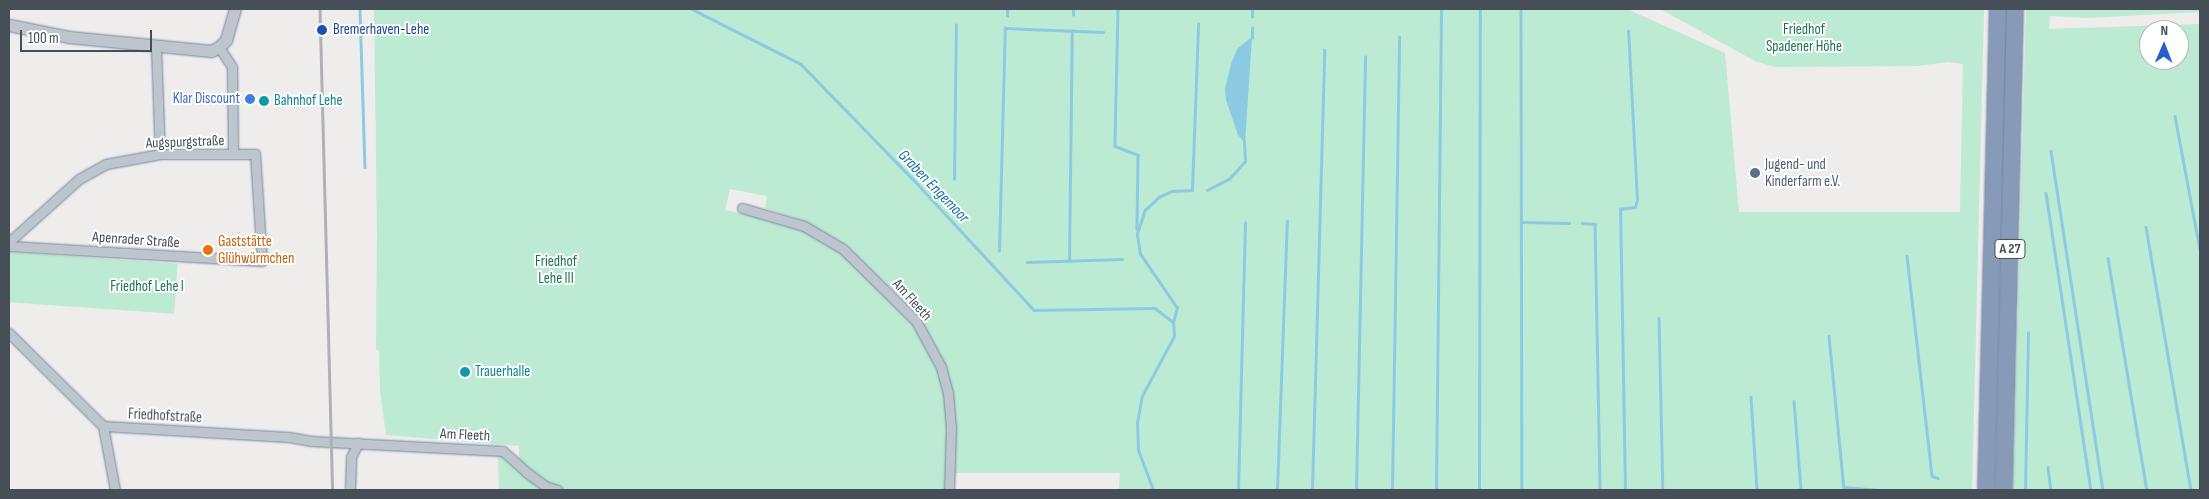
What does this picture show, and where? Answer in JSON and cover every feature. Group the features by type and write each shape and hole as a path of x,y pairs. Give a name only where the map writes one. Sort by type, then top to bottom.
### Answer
{"highway":[{"name":"A 27","path":"1986,490 1998,9"},
{"name":"A 27","path":"2004,490 2015,9"}],"street":[{"path":"9,26 69,37 211,51 219,47 226,40 235,9"},
{"path":"156,47 160,154"},
{"path":"219,47 232,67 233,154"},
{"name":"Augspurgstraße","path":"9,244 90,172 123,160 160,154 255,154 262,261"},
{"name":"Am Fleeth","path":"742,208 804,226 842,249 916,321 941,367 948,393 951,427 949,490"},
{"name":"Apenrader Straße","path":"9,244 262,261"},
{"path":"9,332 103,426 115,490"},
{"name":"Friedhofstraße","path":"103,426 358,444"},
{"path":"350,490 351,457 358,444"},
{"name":"Am Fleeth","path":"358,444 503,451 545,486 557,490"}],"green space":[{"path":"374,9 1627,9 1725,53 1739,212 1960,212 1963,64 1948,62 1917,66 1775,67 1755,61 1660,9 1984,9 1972,490 1119,490 1120,473 954,473 956,426 945,368 919,315 849,248 804,221 765,208 767,196 730,189 725,210 803,228 840,251 916,327 937,367 944,394 947,421 946,490 566,490 552,485 532,472 519,459 519,446 386,435 380,390 379,350 376,350 377,234"},
{"path":"2026,9 2200,9 2200,12 2087,18 2050,16 2049,29 2139,26 2139,70 2189,70 2189,24 2200,24 2200,490 2013,490"},
{"name":"Friedhof Lehe I","path":"9,252 178,264 174,314 9,302"},
{"path":"498,454 523,474 548,490 499,490"}],"water":[{"path":"1252,37 1245,143 1238,135 1226,100 1225,89 1237,49"}],"waterway":[{"path":"360,9 365,167"},
{"name":"Graben Engemoor","path":"692,9 801,64 914,180 1034,310 1155,308 1173,322"},
{"path":"1007,9 1007,16"},
{"path":"1073,9 1073,15"},
{"path":"1118,9 1115,146 1138,155 1137,229"},
{"path":"1252,9 1252,17"},
{"path":"1436,490 1441,9"},
{"path":"1479,490 1480,9"},
{"path":"1521,9 1522,490"},
{"path":"1153,490 1138,450 1137,423 1142,396 1174,336 1173,322 1177,308 1140,254 1137,234 1145,210 1159,197 1172,191 1192,190 1198,24"},
{"path":"954,179 956,25"},
{"path":"999,251 1005,28 1103,32"},
{"path":"1252,28 1252,38"},
{"path":"1069,261 1072,31"},
{"path":"1625,490 1620,209 1635,207 1637,200 1628,31"},
{"path":"1392,490 1399,37"},
{"path":"1312,490 1324,50"},
{"path":"1356,490 1365,57"},
{"path":"2175,116 2200,250"},
{"path":"1207,190 1229,179 1245,161 1244,141"},
{"path":"2051,151 2103,490"},
{"path":"2046,193 2091,490"},
{"path":"1277,490 1287,221"},
{"path":"1521,222 1569,223"},
{"path":"1238,490 1245,223"},
{"path":"1582,223 1595,224 1600,490"},
{"path":"2146,227 2191,490"},
{"path":"1907,256 1932,476 1938,478"},
{"path":"2108,258 2147,490"},
{"path":"1027,262 1122,259"},
{"path":"1659,318 1663,490"},
{"path":"2025,490 2028,333"},
{"path":"1829,336 1844,490"},
{"path":"1751,397 1757,490"},
{"path":"1794,401 1801,490"},
{"path":"2048,467 2051,490"},
{"path":"1844,487 1879,490"}],"railway":[{"path":"320,9 333,490"}],"place":[{"name":"Bremerhaven-Lehe","path":"322,30"},
{"name":"Klar Discount","path":"250,99"},
{"name":"Bahnhof Lehe","path":"264,101"},
{"name":"Jugend- und Kinderfarm e.V.","path":"1755,173"},
{"name":"Gaststätte Glühwürmchen","path":"208,250"},
{"name":"Trauerhalle","path":"465,372"}],"park label":[{"name":"Friedhof Spadener Höhe","path":"1804,38"},
{"name":"Friedhof Lehe III","path":"556,270"}]}
